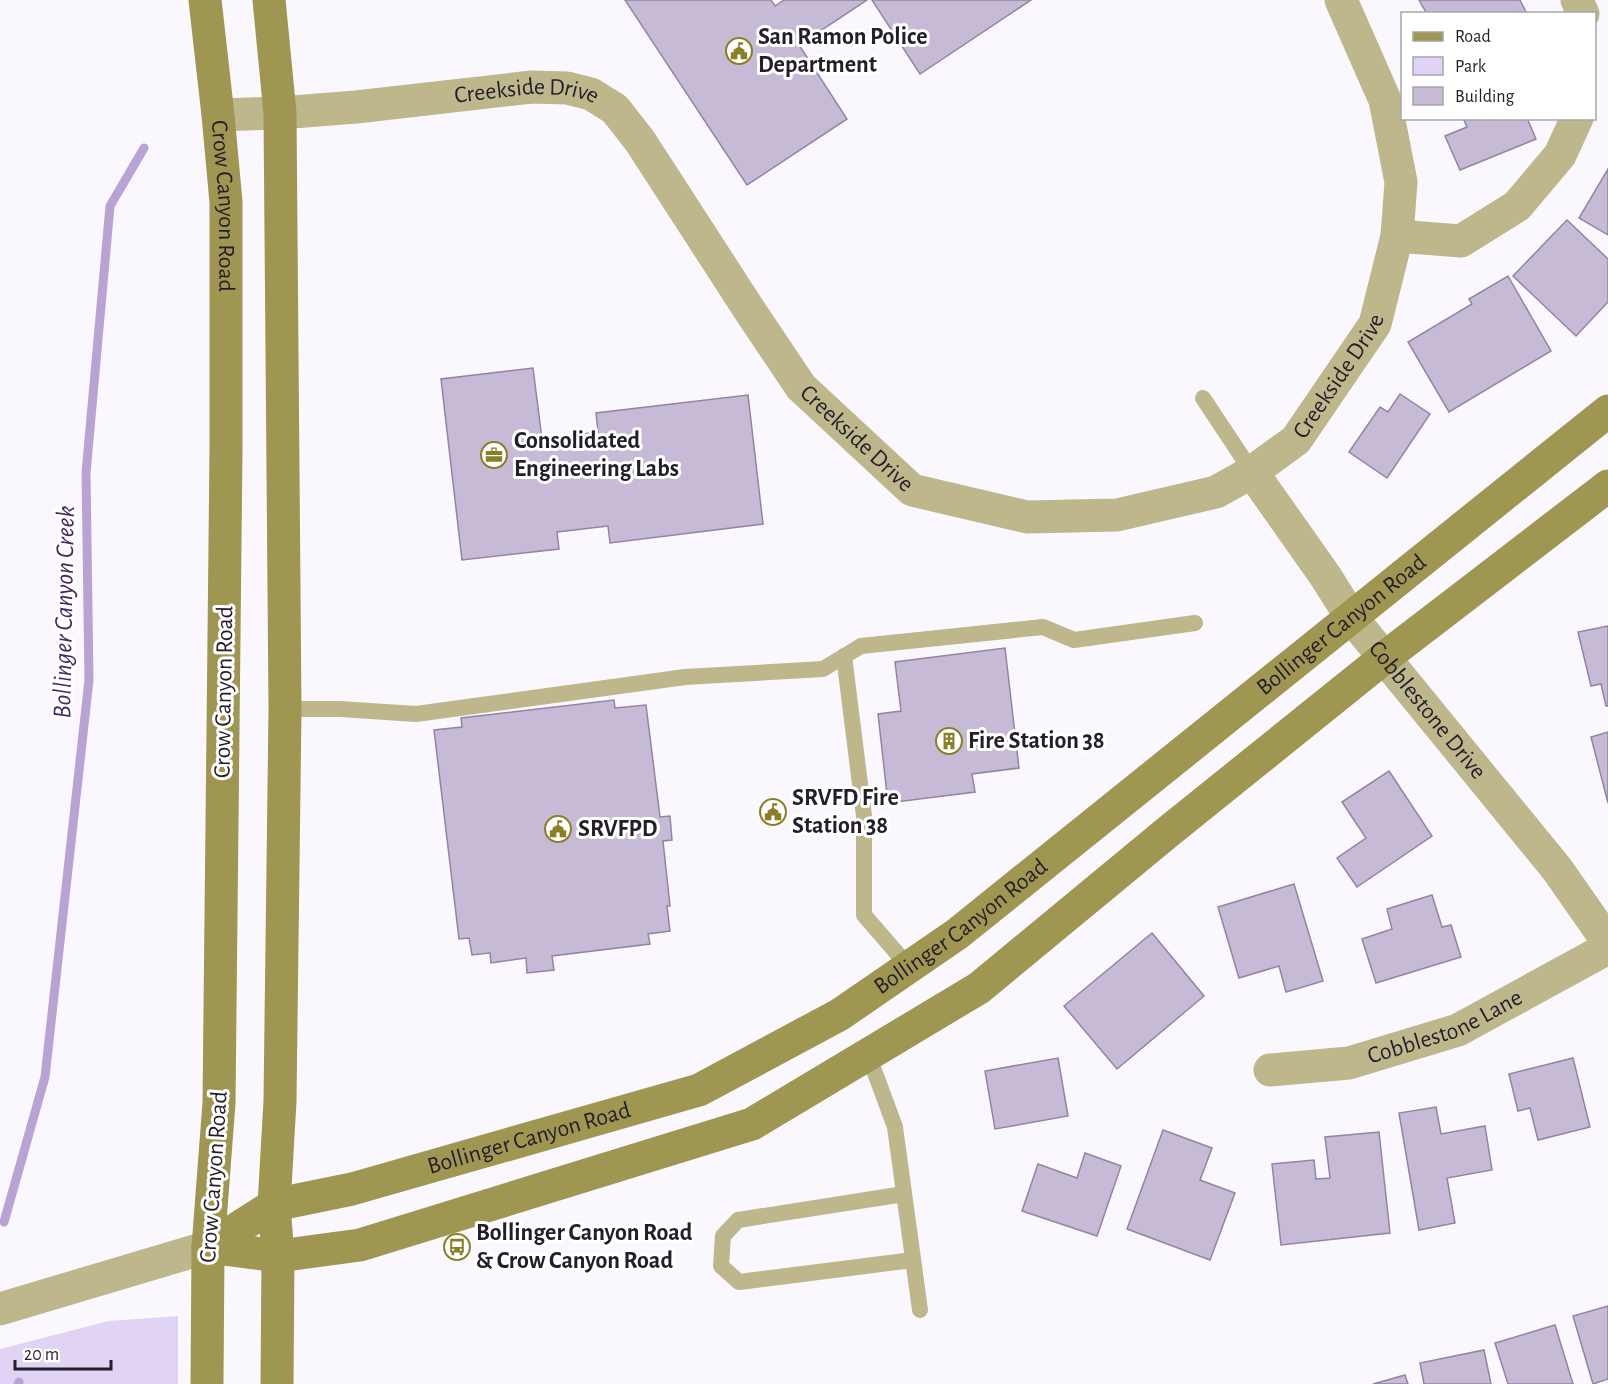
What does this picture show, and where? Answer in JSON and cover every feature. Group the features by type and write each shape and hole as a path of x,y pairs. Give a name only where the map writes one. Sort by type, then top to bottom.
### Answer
{"main road":[{"name":"Crow Canyon Road","path":"205,0 226,202 226,462 219,1103 208,1247 207,1384"},
{"path":"269,0 280,113 285,709 280,1101 274,1205 278,1256 277,1384"},
{"name":"Bollinger Canyon Road","path":"208,1247 274,1205 352,1189 699,1090 839,1015 957,934 1608,411"},
{"name":"Bollinger Canyon Road","path":"208,1247 278,1256 360,1245 752,1124 979,988 1384,658 1608,486"}],"street":[{"name":"Creekside Drive","path":"218,115 356,107 532,87 567,88 591,94 615,109 640,141 801,387 912,490 1027,517 1118,515 1216,492 1252,472 1296,440 1375,324 1397,236 1401,182 1385,100 1341,0"},
{"path":"1397,236 1461,242 1517,206 1560,155 1576,120"},
{"name":"Cobblestone Drive","path":"1252,472 1326,577 1351,617 1557,869 1608,942"},
{"name":"Cobblestone Lane","path":"1270,1070 1349,1063 1458,1030 1608,948"},
{"name":"Bollinger Canyon Road","path":"0,1309 208,1247"}],"lane":[{"path":"1203,398 1252,472"},
{"path":"285,709 340,709 416,714 685,677 823,669 861,646 1043,627 1074,639 1195,623"},
{"path":"843,656 864,816 864,915 909,967"},
{"path":"868,1054 895,1127 920,1310"},
{"path":"904,1194 738,1220 723,1236 721,1266 739,1282 913,1260"}],"green space":[{"path":"178,1316 178,1384 0,1384 0,1349 109,1321"}],"building":[{"path":"625,0 771,0 775,6 784,0 867,0 799,45 847,119 747,185"},
{"path":"872,0 1031,0 920,74"},
{"path":"1419,0 1520,0 1526,12 1426,12"},
{"path":"1464,120 1528,120 1536,139 1460,170 1445,136 1467,127"},
{"path":"1608,169 1608,235 1579,218"},
{"path":"1567,220 1608,259 1608,302 1576,336 1513,276"},
{"path":"1508,276 1551,351 1449,412 1408,342 1472,304 1469,299"},
{"path":"533,368 542,439 598,432 596,413 748,395 763,524 610,543 608,526 557,532 559,549 462,560 441,379"},
{"path":"1400,394 1430,414 1387,478 1349,452 1380,407 1388,412"},
{"path":"1608,626 1608,706 1606,706 1601,684 1591,686 1578,632"},
{"name":"Fire Station 38","path":"1005,648 1019,768 972,774 975,792 888,803 878,714 901,711 895,662"},
{"name":"SRVFPD","path":"614,700 615,708 646,705 660,817 670,816 672,840 663,841 670,906 667,906 670,931 648,934 650,944 552,956 554,970 527,973 526,958 491,963 490,953 472,955 469,938 459,939 434,730 462,727 461,718"},
{"path":"1608,732 1608,803 1591,737"},
{"path":"1389,771 1432,836 1357,887 1337,858 1366,838 1342,802"},
{"path":"1294,884 1323,981 1286,992 1279,966 1239,978 1218,907"},
{"path":"1432,895 1442,927 1451,925 1461,957 1376,983 1362,939 1392,929 1387,909"},
{"path":"1152,933 1204,996 1117,1069 1064,1006"},
{"path":"1058,1058 1068,1116 995,1129 985,1071"},
{"path":"1573,1058 1590,1127 1538,1140 1530,1108 1518,1111 1509,1074"},
{"path":"1436,1107 1441,1134 1485,1126 1492,1170 1447,1178 1455,1223 1419,1230 1399,1113"},
{"path":"1163,1130 1212,1148 1200,1180 1235,1193 1210,1260 1127,1229"},
{"path":"1379,1132 1390,1233 1281,1245 1272,1164 1314,1160 1316,1179 1330,1178 1325,1137"},
{"path":"1085,1153 1121,1166 1097,1236 1022,1211 1038,1164 1077,1178"},
{"path":"1608,1306 1608,1379 1593,1384 1573,1316"},
{"path":"1555,1325 1573,1384 1508,1384 1495,1343"},
{"path":"1484,1350 1491,1384 1424,1384 1420,1363"},
{"path":"1405,1375 1408,1384 1373,1384"}],"waterway":[{"name":"Bollinger Canyon Creek","path":"4,1222 45,1077 89,680 86,473 110,206 144,148"}],"place":[{"name":"San Ramon Police Department","path":"739,51"},
{"name":"Consolidated Engineering Labs","path":"494,455"},
{"name":"Fire Station 38","path":"949,741"},
{"name":"SRVFD Fire Station 38","path":"773,812"},
{"name":"SRVFPD","path":"558,829"},
{"name":"Bollinger Canyon Road & Crow Canyon Road","path":"457,1247"}]}
